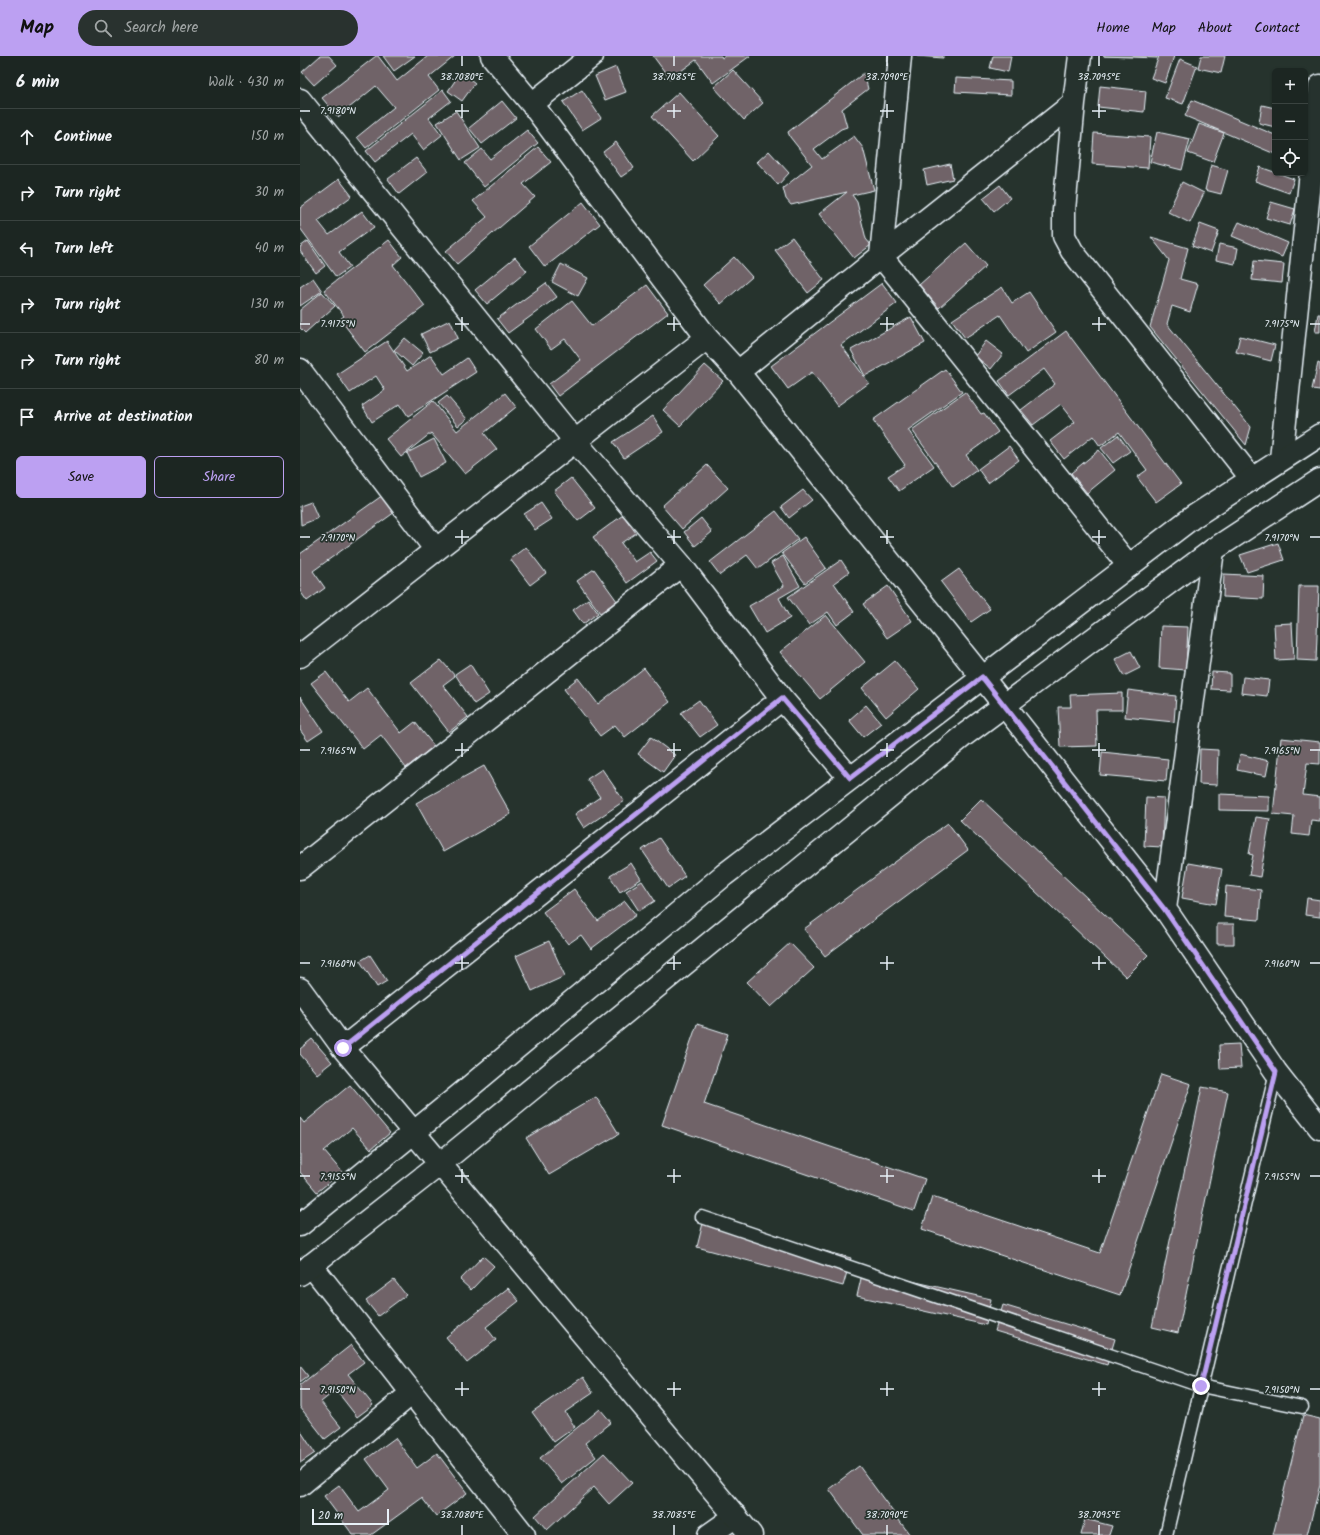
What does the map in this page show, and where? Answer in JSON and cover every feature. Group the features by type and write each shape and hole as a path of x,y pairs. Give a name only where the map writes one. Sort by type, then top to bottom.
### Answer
{"street":[{"path":"492,56 532,104 707,338 738,372 982,677 1165,910 1276,1072 1320,1128"},
{"path":"532,104 592,56"},
{"path":"900,56 881,256 1128,566"},
{"path":"1080,56 1064,210 1064,236 1072,252 1252,479"},
{"path":"1282,460 1320,86"},
{"path":"300,100 575,441 681,565 782,698 850,778"},
{"path":"738,372 1074,103"},
{"path":"301,652 436,550 707,338"},
{"path":"300,370 436,550"},
{"path":"300,1225 415,1132 724,875 1193,517 1320,435"},
{"path":"519,1533 412,1393 306,1269 440,1164 963,736 1213,550 1320,480"},
{"path":"1165,910 1213,550"},
{"path":"300,868 681,565"},
{"path":"343,1048 782,698"},
{"path":"303,998 343,1048 415,1132 440,1164 751,1535"},
{"path":"300,1485 412,1393"},
{"path":"709,1535 736,1516"}],"lane":[{"path":"1166,1535 1276,1072"},
{"path":"702,1217 1201,1386 1302,1407"}],"building":[{"path":"320,56 329,56 337,65 314,85 302,72"},
{"path":"378,56 397,81 428,56 455,56 429,77 439,90 366,148 357,137 394,107 376,86 338,117 322,98"},
{"path":"383,56 415,56 394,71"},
{"path":"653,56 721,56 722,58 725,56 750,56 713,83 696,60 670,79"},
{"path":"917,56 943,56 943,58"},
{"path":"993,56 1011,56 1008,72 990,68"},
{"path":"1103,56 1157,56 1157,58"},
{"path":"1159,56 1174,56 1165,83 1151,78"},
{"path":"1201,56 1225,56 1221,73 1198,68"},
{"path":"1180,59 1197,66 1183,104 1165,98"},
{"path":"616,67 626,92 605,100 595,76"},
{"path":"733,70 763,103 744,120 714,87"},
{"path":"461,72 475,83 462,101 448,91"},
{"path":"864,73 868,89 842,109 847,127 841,129 814,149 822,159 854,136 863,148 874,190 852,195 857,202 866,239 871,245 854,258 819,214 847,192 791,205 786,199 783,188 812,165 790,137 788,132"},
{"path":"956,78 1011,81 1011,95 955,92"},
{"path":"1100,86 1146,91 1144,112 1098,107"},
{"path":"443,90 451,101 429,118 442,135 423,150 411,134 375,162 366,151"},
{"path":"582,90 601,118 582,130 563,102"},
{"path":"679,92 719,136 693,161 652,116"},
{"path":"1192,100 1272,134 1272,153 1185,116"},
{"path":"502,101 516,118 482,144 469,128"},
{"path":"1262,105 1272,107 1272,126 1259,123"},
{"path":"456,111 480,148 461,160 437,123"},
{"path":"1199,124 1224,133 1213,162 1188,153"},
{"path":"527,130 538,143 484,187 465,163 482,149 490,159"},
{"path":"1157,132 1190,139 1182,170 1150,162"},
{"path":"1094,133 1150,137 1148,168 1092,164"},
{"path":"616,142 634,168 621,177 603,152"},
{"path":"538,147 551,162 523,184 535,197 457,264 446,251 487,217 473,201"},
{"path":"769,151 789,173 778,185 757,162"},
{"path":"416,158 427,172 399,194 388,179"},
{"path":"950,164 953,179 927,185 924,170"},
{"path":"1211,165 1228,170 1221,194 1205,190"},
{"path":"1260,167 1272,171 1272,176 1286,176 1294,179 1289,193 1255,181"},
{"path":"339,179 352,196 318,221 329,235 362,211 374,227 339,252 350,267 336,277 300,228 300,208"},
{"path":"1182,182 1204,193 1190,223 1168,212"},
{"path":"1000,185 1010,198 994,211 983,198"},
{"path":"583,202 600,224 545,267 529,246"},
{"path":"1271,202 1295,209 1290,225 1266,218"},
{"path":"1239,222 1288,243 1282,257 1232,236"},
{"path":"1200,224 1219,231 1211,253 1192,246"},
{"path":"792,237 824,280 808,293 775,250"},
{"path":"1151,237 1188,248 1180,279 1198,284 1190,312 1172,306 1167,324 1251,427 1246,445 1150,327 1169,260"},
{"path":"389,240 402,257 393,265 425,306 365,352 340,319 344,316 324,290"},
{"path":"308,241 325,266 316,273 300,251 300,247"},
{"path":"966,243 986,266 939,308 919,285"},
{"path":"1219,244 1238,248 1235,264 1216,260"},
{"path":"515,257 527,271 487,304 475,290"},
{"path":"734,257 752,277 721,304 703,285"},
{"path":"1254,261 1284,264 1282,283 1252,280"},
{"path":"561,264 588,278 578,296 552,282"},
{"path":"313,278 322,291 300,306 300,287"},
{"path":"546,283 557,297 508,333 497,319"},
{"path":"882,283 897,303 841,345 869,383 837,406 812,372 788,389 771,366"},
{"path":"647,285 668,313 558,396 549,384 581,360 565,339 551,349 536,329 572,301 592,326"},
{"path":"1002,287 1012,303 1029,292 1056,332 1026,353 1000,315 965,338 952,320"},
{"path":"322,292 335,306 305,333 300,328 300,310"},
{"path":"1318,314 1320,314 1320,332 1315,332"},
{"path":"911,317 925,343 865,376 851,350"},
{"path":"450,320 458,338 430,352 421,334"},
{"path":"1066,331 1181,484 1156,502 1137,477 1147,470 1119,432 1100,446 1093,436 1064,459 1050,441 1075,422 1061,404 1033,425 1021,410 1055,384 1044,369 1009,395 999,381"},
{"path":"1240,336 1275,345 1271,361 1236,352"},
{"path":"405,338 423,353 412,366 394,350"},
{"path":"387,341 407,371 431,355 444,374 467,358 476,372 408,416 400,404 372,422 362,406 385,390 376,376 350,393 337,374"},
{"path":"986,341 1003,354 991,369 975,356"},
{"path":"1318,363 1320,364 1320,390 1312,389"},
{"path":"705,365 723,381 680,426 663,410"},
{"path":"945,369 962,392 908,430 934,466 899,491 888,476 905,465 873,420"},
{"path":"965,392 981,414 984,413 998,432 966,455 977,470 953,487 912,430"},
{"path":"505,393 516,407 484,433 497,449 465,474 431,433 401,457 386,439 433,401 457,431"},
{"path":"447,396 467,419 458,426 438,403"},
{"path":"653,416 663,432 624,458 613,442"},
{"path":"1118,435 1130,451 1113,463 1101,448"},
{"path":"434,439 446,463 419,477 407,453"},
{"path":"1009,446 1019,460 988,483 978,469"},
{"path":"1099,450 1115,470 1087,493 1071,473"},
{"path":"707,465 728,488 682,529 662,506"},
{"path":"571,478 595,508 578,521 554,491"},
{"path":"803,490 812,500 789,518 781,507"},
{"path":"383,495 395,512 313,571 325,588 307,601 300,591 300,554"},
{"path":"311,502 318,518 301,525 300,506"},
{"path":"541,503 552,519 535,530 524,514"},
{"path":"776,511 798,539 758,569 747,555 720,575 710,562"},
{"path":"623,515 636,533 621,543 635,562 650,552 657,561 627,583 593,537"},
{"path":"701,518 712,532 695,546 684,532"},
{"path":"804,537 826,568 805,583 782,553"},
{"path":"1278,543 1284,560 1247,572 1240,555"},
{"path":"526,547 546,573 530,585 510,559"},
{"path":"783,556 800,586 779,598 790,618 765,633 749,606 784,586 771,563"},
{"path":"841,560 849,572 834,583 854,612 837,625 828,612 809,625 788,597"},
{"path":"594,569 617,601 600,613 577,581"},
{"path":"959,569 990,609 971,622 941,582"},
{"path":"1224,574 1264,576 1263,599 1223,597"},
{"path":"888,586 912,621 887,638 863,604"},
{"path":"1299,586 1319,586 1316,661 1297,660"},
{"path":"588,599 598,613 583,624 573,610"},
{"path":"826,615 865,662 820,699 780,652"},
{"path":"1292,623 1294,659 1276,660 1274,624"},
{"path":"1161,626 1188,627 1186,670 1159,668"},
{"path":"1131,651 1140,668 1124,676 1115,659"},
{"path":"441,660 455,676 443,685 468,717 449,732 411,683"},
{"path":"895,661 919,689 886,717 862,688"},
{"path":"470,664 489,694 474,704 455,674"},
{"path":"644,668 670,702 625,737 615,725 600,736 564,689 578,678 598,704"},
{"path":"326,672 349,702 367,688 401,733 415,722 434,746 406,768 381,735 363,749 311,683"},
{"path":"1212,672 1230,673 1230,690 1211,689"},
{"path":"1243,677 1269,680 1267,696 1241,693"},
{"path":"1128,690 1176,696 1174,722 1125,717"},
{"path":"1122,693 1122,710 1096,710 1097,746 1060,747 1058,707 1071,707 1070,695"},
{"path":"300,697 323,731 308,741 300,730"},
{"path":"699,700 717,725 700,737 681,713"},
{"path":"866,705 881,723 863,737 849,720"},
{"path":"651,737 675,755 663,772 638,754"},
{"path":"1281,738 1320,742 1320,764 1307,763 1303,795 1320,797 1320,821 1311,820 1309,836 1292,834 1294,816 1273,814"},
{"path":"1200,749 1218,750 1217,785 1199,784"},
{"path":"1102,752 1168,759 1166,781 1100,775"},
{"path":"1240,754 1269,761 1266,776 1237,770"},
{"path":"484,766 511,814 443,852 416,803"},
{"path":"602,769 624,801 584,828 575,814 600,797 587,779"},
{"path":"1219,794 1269,796 1269,811 1219,810"},
{"path":"1146,797 1164,798 1162,847 1144,846"},
{"path":"981,799 1148,955 1126,977 960,820"},
{"path":"1256,817 1270,819 1260,877 1249,875 1253,855 1249,854"},
{"path":"948,823 968,850 825,956 804,929"},
{"path":"659,838 685,876 668,888 642,850"},
{"path":"631,863 641,879 620,892 610,876"},
{"path":"1188,863 1222,869 1216,904 1182,898"},
{"path":"642,881 655,901 639,911 626,891"},
{"path":"1226,886 1261,890 1259,920 1224,917"},
{"path":"574,889 598,921 625,901 636,915 591,949 581,935 568,944 543,912"},
{"path":"1307,898 1320,900 1320,917 1305,915"},
{"path":"1217,924 1234,924 1234,944 1217,944"},
{"path":"549,941 565,976 532,991 516,956"},
{"path":"790,943 814,968 771,1007 747,982"},
{"path":"370,955 387,981 377,987 360,961"},
{"path":"697,1024 728,1034 704,1104 925,1179 914,1211 662,1125"},
{"path":"312,1039 332,1062 317,1074 300,1054 300,1049"},
{"path":"1239,1044 1241,1068 1220,1069 1219,1045"},
{"path":"1161,1074 1191,1084 1120,1295 922,1229 932,1197 1100,1253"},
{"path":"350,1085 390,1133 371,1149 352,1128 324,1151 342,1172 317,1192 300,1172 300,1118 304,1123"},
{"path":"1202,1087 1228,1092 1178,1333 1152,1327"},
{"path":"596,1097 619,1134 549,1175 526,1138"},
{"path":"704,1219 851,1258 843,1286 697,1247"},
{"path":"483,1256 494,1266 471,1290 460,1280"},
{"path":"863,1270 991,1299 986,1325 857,1296"},
{"path":"394,1280 406,1295 378,1316 366,1301"},
{"path":"508,1288 519,1301 486,1327 496,1340 467,1363 446,1337"},
{"path":"1003,1305 1115,1339 1107,1365 995,1331"},
{"path":"351,1345 364,1362 348,1374 373,1405 357,1417 336,1390 321,1402 341,1427 325,1439 300,1407 300,1385"},
{"path":"300,1366 308,1376 300,1382"},
{"path":"583,1377 593,1393 565,1412 575,1427 554,1442 532,1412"},
{"path":"600,1409 611,1422 585,1443 596,1457 562,1484 540,1458"},
{"path":"1303,1415 1320,1419 1320,1485 1307,1535 1273,1535"},
{"path":"300,1430 315,1453 300,1463"},
{"path":"395,1438 417,1468 437,1453 467,1493 436,1516 422,1498 371,1535 353,1535 324,1496 339,1485 359,1512 389,1490 366,1459"},
{"path":"604,1453 632,1483 609,1504 594,1487 547,1530 535,1516"},
{"path":"859,1466 910,1535 863,1535 829,1489"},
{"path":"1085,1519 1112,1526 1109,1535 1081,1535"}],"route":[{"path":"343,1048 782,698 850,778 982,677 1165,910 1276,1072 1201,1386"}]}
